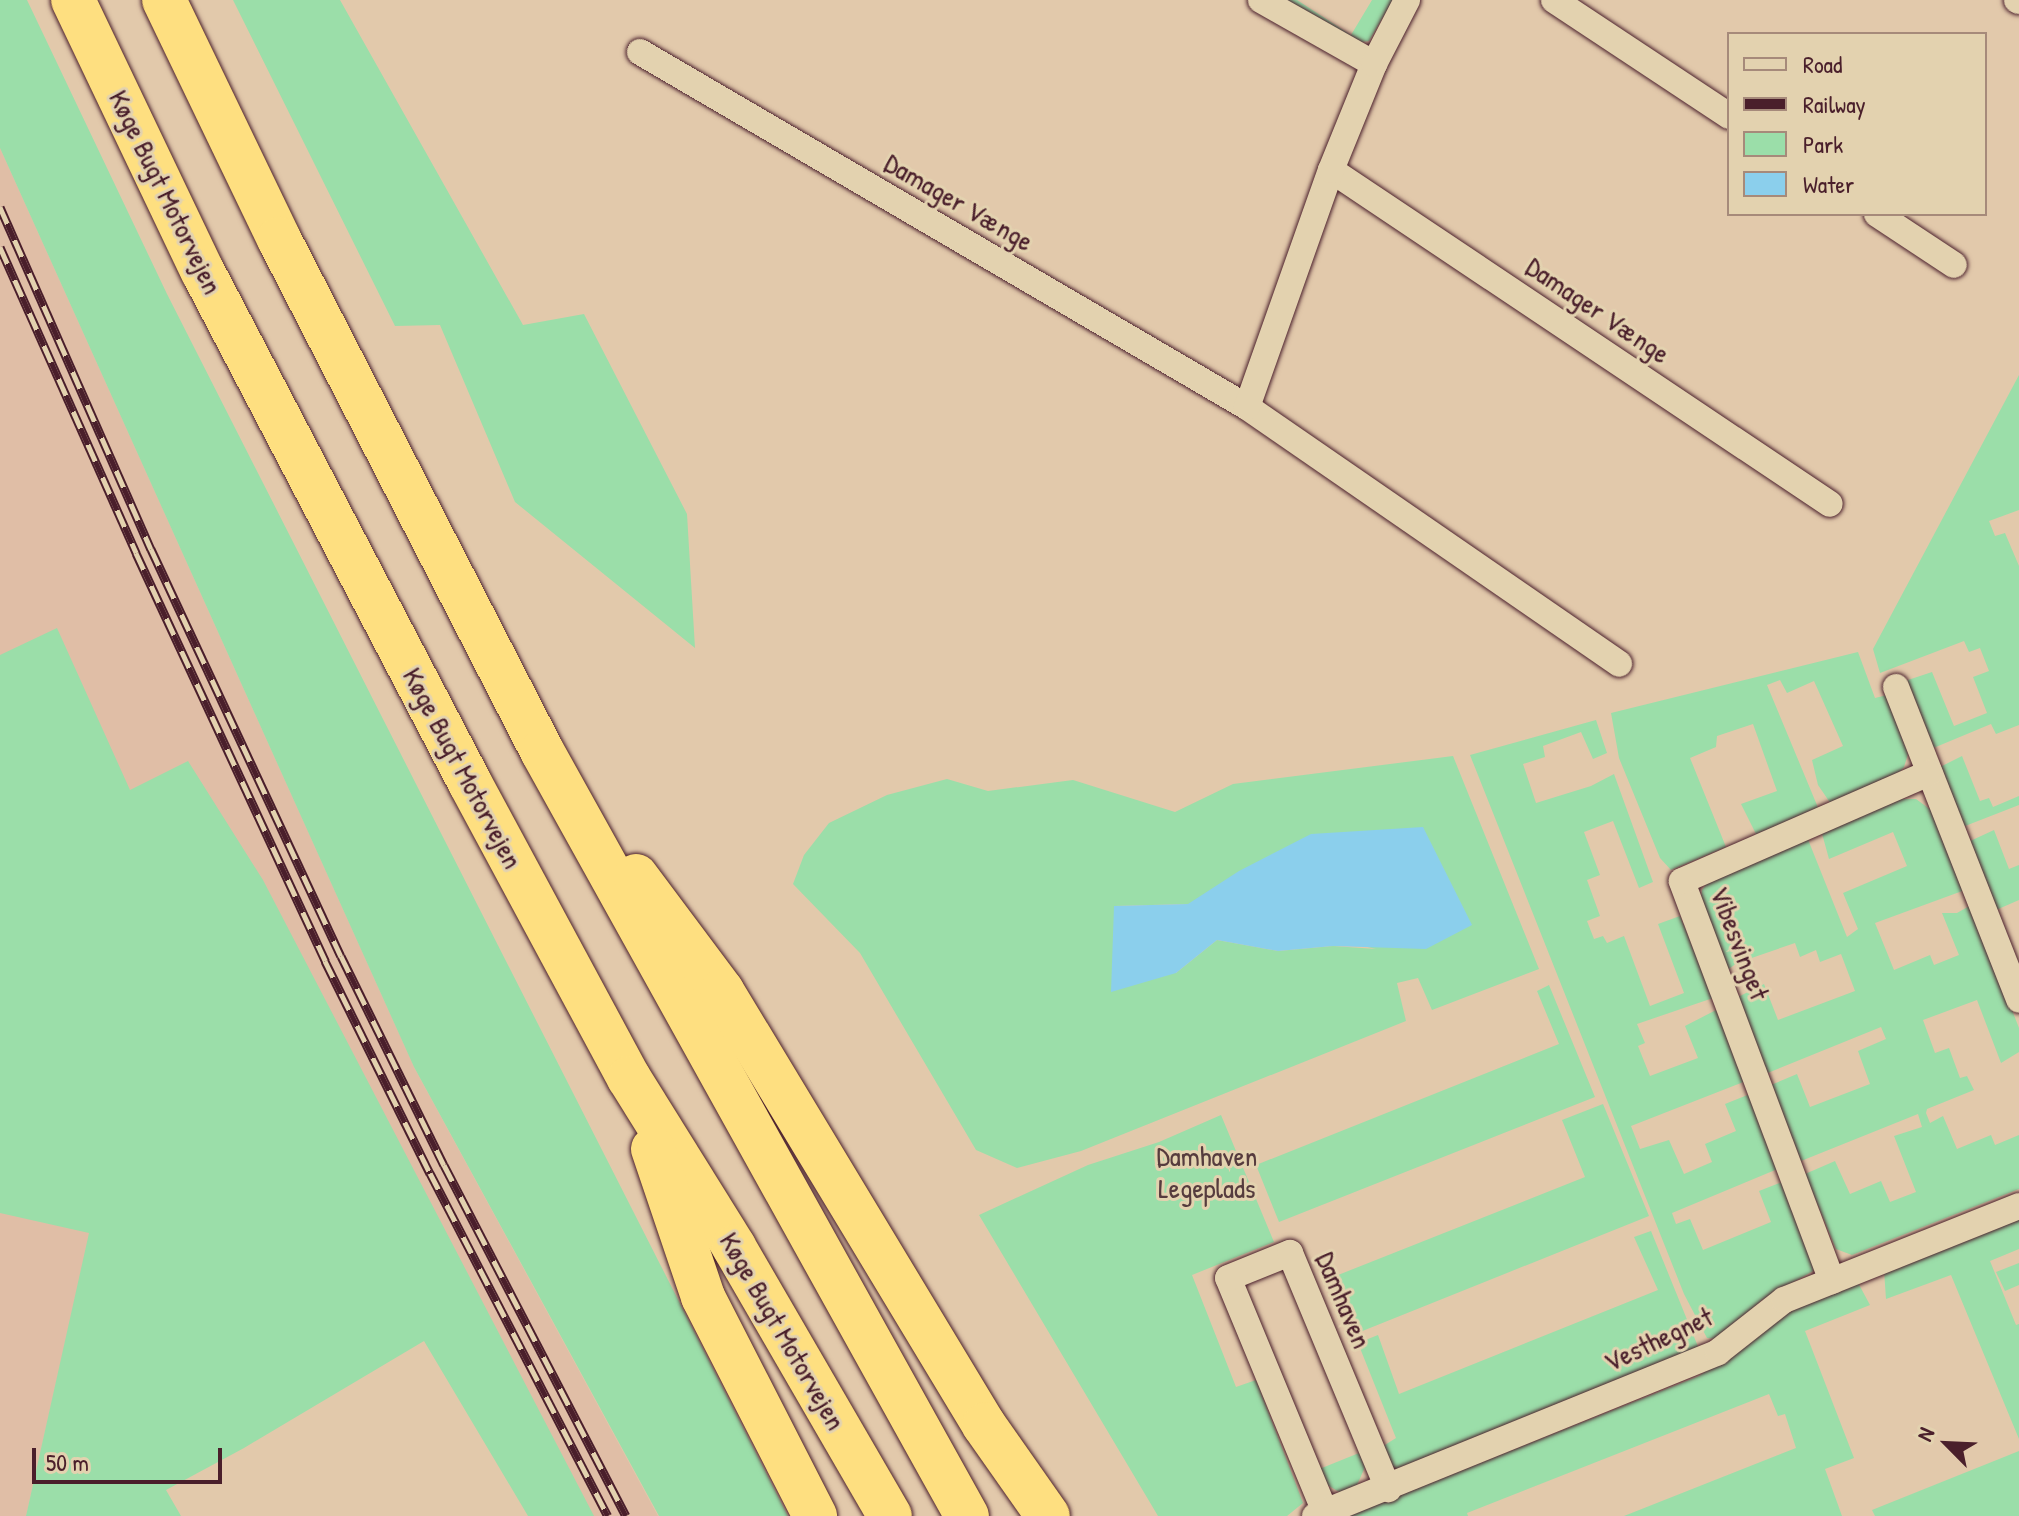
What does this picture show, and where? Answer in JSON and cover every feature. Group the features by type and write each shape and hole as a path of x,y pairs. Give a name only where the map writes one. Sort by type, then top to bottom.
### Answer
{"highway":[{"name":"Køge Bugt Motorvejen","path":"73,0 203,272 462,769 629,1078 734,1247 890,1516"},
{"path":"164,0 279,239 542,751 967,1516"},
{"path":"542,751 722,991 984,1425 1048,1516"},
{"path":"629,1078 703,1297 815,1516"}],"street":[{"path":"1261,0 1374,64"},
{"path":"1247,407 1331,170 1374,64 1407,0"},
{"path":"1554,0 1727,115"},
{"name":"Damager Vænge","path":"640,52 1247,407 1619,664"},
{"name":"Damager Vænge","path":"1331,170 1830,504"},
{"path":"1880,216 1954,265"},
{"path":"1896,687 2019,1000"},
{"name":"Vibesvinget","path":"1832,1281 1682,881 1929,773"},
{"name":"Vesthegnet","path":"1320,1514 1388,1489 1718,1352 1784,1300 2019,1206"},
{"name":"Damhaven","path":"1320,1514 1228,1278 1290,1253 1388,1489"}],"shaded area":[{"path":"0,148 415,1069 658,1516 589,1516 263,881 94,1215 26,1516 0,1516"}],"green space":[{"path":"0,0 27,0 167,294 788,1516 659,1516 414,1067 0,148"},
{"path":"233,0 340,0 523,325 584,314 687,514 695,648 515,502 440,325 395,326"},
{"path":"1277,0 1297,0 1351,35 1372,0 1393,0 1369,41 1355,43"},
{"path":"2019,375 2019,510 1989,521 1995,536 2005,533 2019,566 2019,725 1996,734 1991,724 1931,749 1902,682 1932,672 1954,726 1987,713 1973,677 1989,671 1980,648 1969,652 1964,641 1880,673 1873,649"},
{"path":"57,628 130,790 188,761 263,880 594,1516 528,1516 424,1341 244,1448 166,1490 181,1516 26,1516 89,1233 0,1213 0,655"},
{"path":"1858,652 1875,698 1887,695 1908,754 1904,767 1894,779 1831,804 1818,785 1812,760 1843,746 1814,681 1787,693 1780,680 1767,685 1819,810 1756,834 1741,804 1777,791 1753,724 1717,736 1716,747 1690,758 1726,847 1671,870 1660,858 1619,758 1611,713"},
{"path":"1596,720 1607,753 1593,759 1581,732 1543,746 1545,757 1523,764 1536,803 1591,786 1614,774 1653,882 1639,888 1613,821 1584,832 1600,875 1587,880 1600,916 1587,921 1594,939 1603,936 1607,943 1624,936 1650,1006 1684,993 1658,924 1680,916 1713,998 1637,1024 1645,1043 1638,1046 1650,1076 1698,1058 1685,1026 1718,1009 1746,1081 1631,1126 1640,1149 1669,1140 1684,1174 1712,1162 1705,1144 1736,1131 1725,1104 1750,1094 1780,1168 1672,1213 1676,1224 1690,1219 1703,1250 1771,1222 1759,1191 1787,1180 1816,1255 1813,1271 1762,1300 1717,1339 1707,1338 1684,1294 1470,755"},
{"path":"1453,756 1539,969 1432,1010 1418,978 1397,983 1406,1021 1081,1151 1017,1168 976,1150 860,953 793,884 804,855 829,823 887,795 947,779 988,791 1073,780 1175,812 1233,784","holes":["1188,904 1376,949 1333,946 1278,951 1217,940 1176,973 1114,906"]},
{"path":"1962,756 1980,801 1989,798 1993,807 2019,796 2019,805 1960,828 1938,768"},
{"path":"1900,799 1916,799 1935,813 1965,890 1875,923 1894,970 1930,955 1934,965 1959,955 1942,913 1957,913 1971,905 2019,1028 2019,1052 2001,1063 1977,1000 1923,1020 1935,1053 1949,1048 1960,1078 1967,1076 1974,1090 1927,1109 1926,1113 1930,1123 1943,1116 1957,1149 1991,1135 1995,1145 2019,1135 2019,1189 1852,1255 1836,1249 1805,1174 1835,1161 1850,1194 1881,1181 1890,1202 1916,1192 1894,1136 1922,1127 1918,1114 1801,1161 1771,1085 1797,1074 1810,1107 1870,1084 1858,1051 1886,1039 1881,1027 1765,1074 1736,998 1764,984 1778,1020 1855,991 1841,954 1820,962 1816,950 1800,957 1795,943 1737,963 1726,971 1700,906 1702,890 1711,877 1807,837 1847,937 1858,929 1843,893 1907,866 1893,832 1829,859 1821,830"},
{"path":"1994,830 2009,869 2019,865 2019,900 1996,910 1968,842"},
{"path":"1549,985 1595,1097 1279,1222 1256,1165 1559,1044 1537,991"},
{"path":"1603,1104 1649,1216 1350,1336 1328,1279 1585,1177 1562,1120"},
{"name":"Damhaven Legeplads","path":"1221,1115 1274,1242 1192,1275 1236,1387 1256,1380 1303,1503 1287,1516 1158,1516 979,1215 1088,1165 1159,1142"},
{"path":"2019,1216 2019,1249 1990,1261 2016,1325 2019,1324 2019,1439 1951,1275 1886,1299 1884,1270"},
{"path":"1651,1231 1699,1349 1397,1469 1383,1461 1380,1448 1396,1438 1358,1343 1378,1335 1399,1394 1658,1290 1634,1237"},
{"path":"2019,1263 2019,1285 2005,1291 1996,1272"},
{"path":"1856,1279 1870,1305 1805,1331 1854,1458 1825,1469 1842,1516 1624,1516 1796,1448 1785,1414 1778,1416 1769,1394 1467,1513 1468,1516 1347,1516 1699,1376 1788,1311"},
{"path":"2019,1451 2019,1516 1875,1516 1872,1510"},
{"path":"1359,1453 1365,1467 1357,1485 1341,1493 1324,1483 1317,1470"}],"water":[{"path":"1423,827 1472,925 1426,949 1333,946 1278,951 1217,940 1176,973 1111,992 1114,906 1188,904 1239,871 1311,834"}],"railway":[{"path":"0,207 151,549 341,956 444,1165 626,1516"},
{"path":"0,247 136,553 325,961 430,1173 608,1516"}]}
